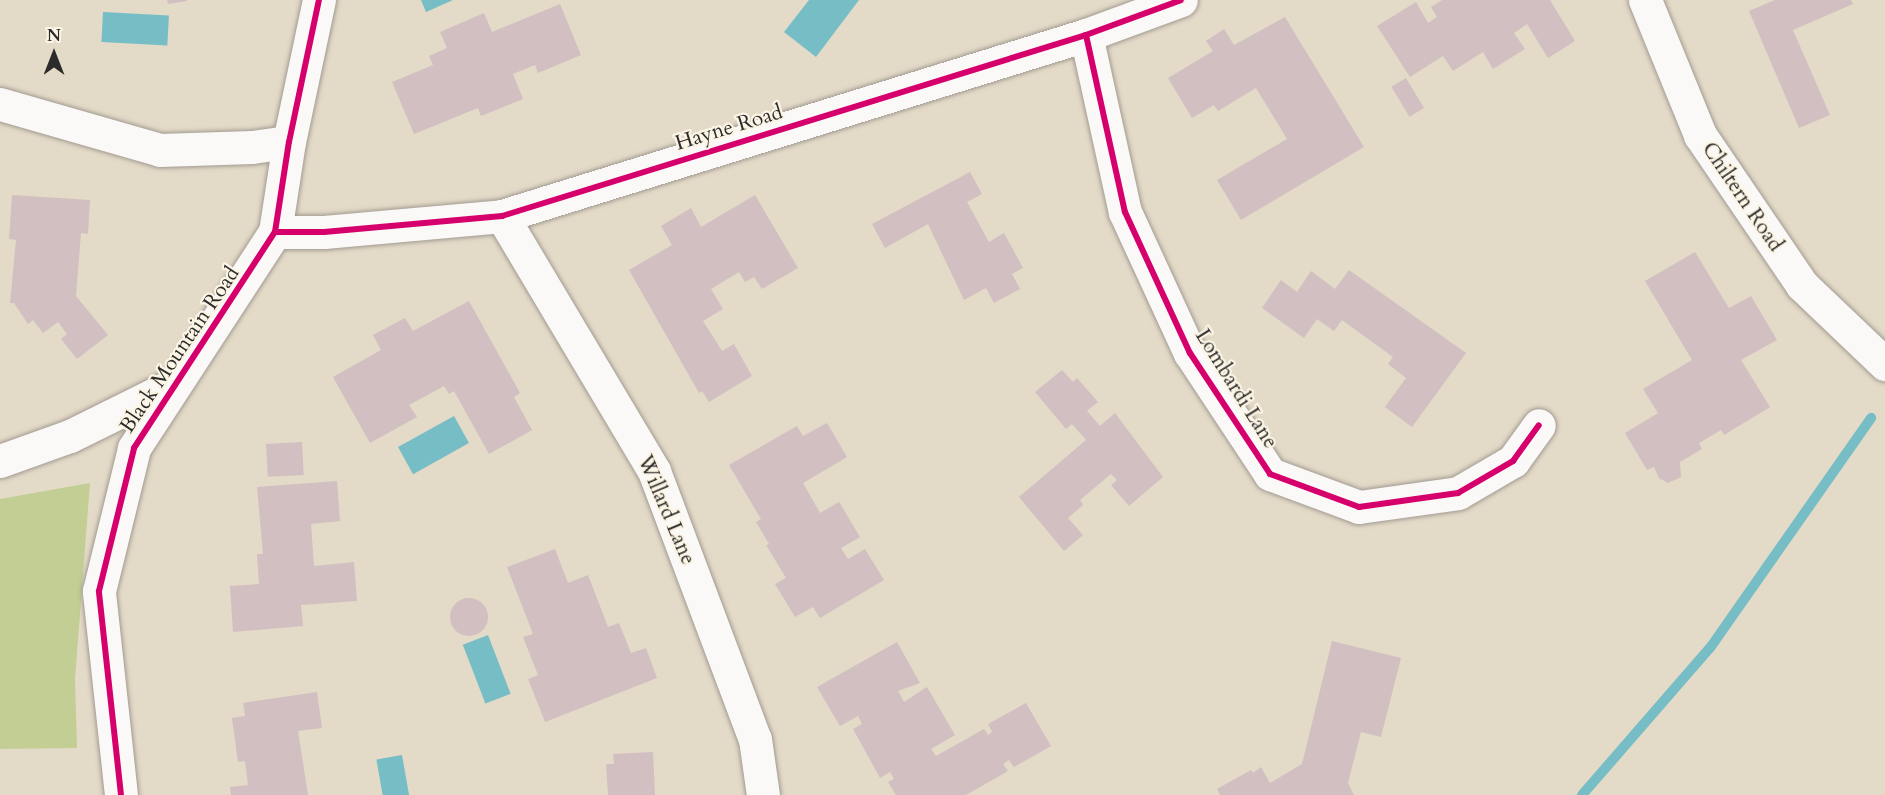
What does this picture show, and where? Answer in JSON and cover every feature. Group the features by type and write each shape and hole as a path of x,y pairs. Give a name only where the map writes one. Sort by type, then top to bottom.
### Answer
{"street":[{"name":"Black Mountain Road","path":"121,795 99,591 134,448 275,232 289,142 319,0"},
{"name":"Hayne Road","path":"275,232 324,232 502,216 1086,35 1181,0"},
{"name":"Chiltern Road","path":"1645,0 1700,135 1802,285 1885,364"},
{"name":"Lombardi Lane","path":"1086,35 1125,212 1190,353 1270,474 1359,507 1458,493 1514,461 1539,425"},
{"path":"0,104 160,150 252,147 289,142"},
{"name":"Willard Lane","path":"502,216 654,471 755,739 763,795"},
{"path":"0,461 70,436 177,383"}],"green space":[{"path":"90,483 75,679 77,748 0,749 0,499"}],"water":[{"path":"421,0 453,0 426,12"},
{"path":"809,0 859,0 816,57 784,32"},
{"path":"103,12 169,15 167,45 101,42"},
{"path":"454,416 469,443 413,474 398,447"},
{"path":"488,635 511,694 485,703 463,645"},
{"path":"402,755 409,795 383,795 376,760"}],"building":[{"path":"167,0 187,0 187,1 168,4"},
{"path":"1442,0 1550,0 1575,41 1548,58 1527,24 1514,33 1525,49 1493,69 1483,52 1453,71 1443,56 1410,77 1377,26 1416,2 1428,23 1437,17 1431,7"},
{"path":"1775,0 1851,0 1853,4 1793,30 1830,115 1799,128 1749,11"},
{"path":"560,4 581,55 538,73 535,65 513,74 523,99 481,116 478,108 414,134 392,82 433,65 429,56 447,48 440,32 484,13 492,32"},
{"path":"1285,17 1364,147 1241,220 1217,180 1287,139 1256,88 1218,111 1214,105 1192,118 1168,78 1213,51 1206,41 1224,29 1234,45"},
{"path":"1406,78 1424,108 1409,117 1391,87"},
{"path":"970,172 982,194 967,202 989,242 1004,233 1023,268 1012,274 1020,289 994,303 986,288 964,300 928,224 885,248 872,224"},
{"path":"12,195 90,200 88,234 81,233 76,296 108,335 77,359 61,339 67,334 58,322 43,333 33,320 28,324 14,303 10,303 16,240 9,239"},
{"path":"755,195 798,268 762,289 754,277 745,282 739,272 711,289 723,309 703,321 722,351 734,344 752,376 709,402 702,391 699,393 629,270 672,245 661,226 691,208 701,227"},
{"path":"1695,252 1729,308 1751,296 1777,340 1741,360 1770,407 1724,435 1721,430 1699,443 1702,449 1680,462 1681,477 1668,483 1659,478 1654,467 1647,470 1625,433 1658,413 1643,389 1692,360 1645,281"},
{"path":"1349,270 1466,353 1412,427 1385,407 1406,378 1388,364 1393,357 1342,320 1334,331 1317,319 1304,338 1262,308 1281,280 1297,292 1311,271 1335,289"},
{"path":"469,301 520,393 514,397 532,430 489,454 454,391 449,394 444,386 409,405 417,417 370,443 333,377 381,350 373,335 405,318 413,331"},
{"path":"1062,370 1073,382 1077,378 1098,402 1087,411 1100,426 1115,413 1163,477 1129,506 1111,485 1117,480 1111,474 1080,500 1083,505 1068,518 1083,535 1064,551 1019,497 1086,440 1072,424 1066,429 1035,392"},
{"path":"827,423 847,457 803,483 820,513 839,502 860,537 841,548 848,559 865,549 884,580 820,618 813,607 795,617 775,584 786,578 766,545 769,544 756,522 761,519 729,465 797,426 803,436"},
{"path":"302,442 304,475 268,477 266,444"},
{"path":"337,481 340,521 311,524 314,566 354,562 357,601 301,605 303,626 233,632 230,586 259,584 257,554 263,554 257,487"},
{"path":"555,549 568,583 588,575 608,627 619,623 631,653 646,648 657,678 545,722 528,679 538,675 523,637 533,634 507,567"},
{"path":"469,598 482,604 488,617 482,630 469,636 456,630 450,617 456,604"},
{"path":"1332,641 1401,658 1381,737 1361,732 1348,783 1354,795 1220,795 1217,789 1251,770 1253,773 1261,767 1270,783 1302,764"},
{"path":"897,642 920,683 898,691 904,702 927,687 955,735 931,749 936,756 984,729 988,735 992,732 988,724 1026,703 1051,746 1014,767 1009,760 1003,764 1008,771 966,795 896,795 888,782 894,779 890,772 880,778 853,729 862,724 858,716 840,726 817,687"},
{"path":"317,692 322,728 298,731 308,795 231,795 230,787 248,785 245,761 238,762 232,718 245,716 243,703"},
{"path":"653,752 655,795 608,795 606,764 614,764 613,754"}],"waterway":[{"path":"1582,795 1710,648 1871,418"}],"cycle path":[{"path":"121,795 99,591 134,448 275,232 289,142 319,0"},
{"path":"275,232 324,232 502,216 1086,35 1181,0"},
{"path":"1086,35 1125,212 1190,353 1270,474 1359,507 1458,493 1513,461 1539,425"}]}
